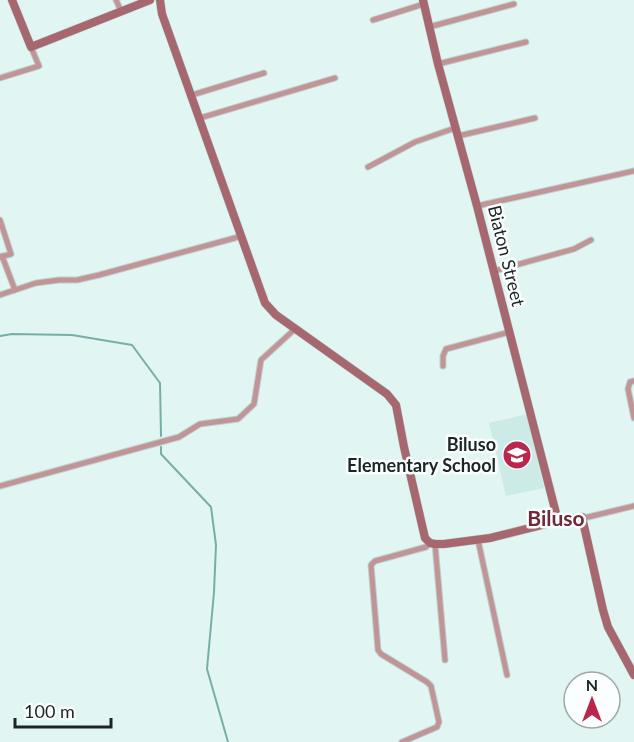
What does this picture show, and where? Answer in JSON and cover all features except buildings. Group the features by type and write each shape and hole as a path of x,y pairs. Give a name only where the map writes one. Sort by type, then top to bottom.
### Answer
{"street":[{"path":"0,78 39,66 12,0"},
{"path":"116,0 121,11"},
{"path":"31,46 156,0 265,303 276,315 393,400 425,538 433,543"},
{"path":"373,20 423,2"},
{"name":"Biaton Street","path":"423,2 558,521"},
{"path":"429,27 514,4"},
{"path":"438,64 526,42"},
{"path":"192,95 264,73"},
{"path":"200,118 335,78"},
{"path":"368,167 415,142 535,118"},
{"path":"477,206 634,171"},
{"path":"0,220 11,254 1,256 15,290"},
{"path":"0,295 36,283 77,280 99,275 242,236"},
{"path":"494,271 574,249 591,240"},
{"path":"0,486 178,437 200,424 238,419 254,404 261,360 296,328"},
{"path":"443,366 446,349 510,332"},
{"path":"634,381 630,382 628,389 634,418"},
{"path":"402,742 437,727 439,722 431,686 378,650 371,565 375,561 433,543 478,540 579,516 584,518 634,506"},
{"path":"584,518 608,627 634,675"},
{"path":"478,540 507,675"},
{"path":"433,543 445,660"}],"shaded area":[{"name":"Biluso Elementary School","path":"528,414 544,488 506,496 489,423"}],"waterway":[{"path":"0,336 12,334 72,335 132,345 160,383 161,436"},
{"path":"161,447 161,454 211,507 216,545 207,669 228,742"}],"place":[{"name":"Biluso Elementary School","path":"517,455"}],"district":[{"name":"Biluso","path":"556,519"}]}
